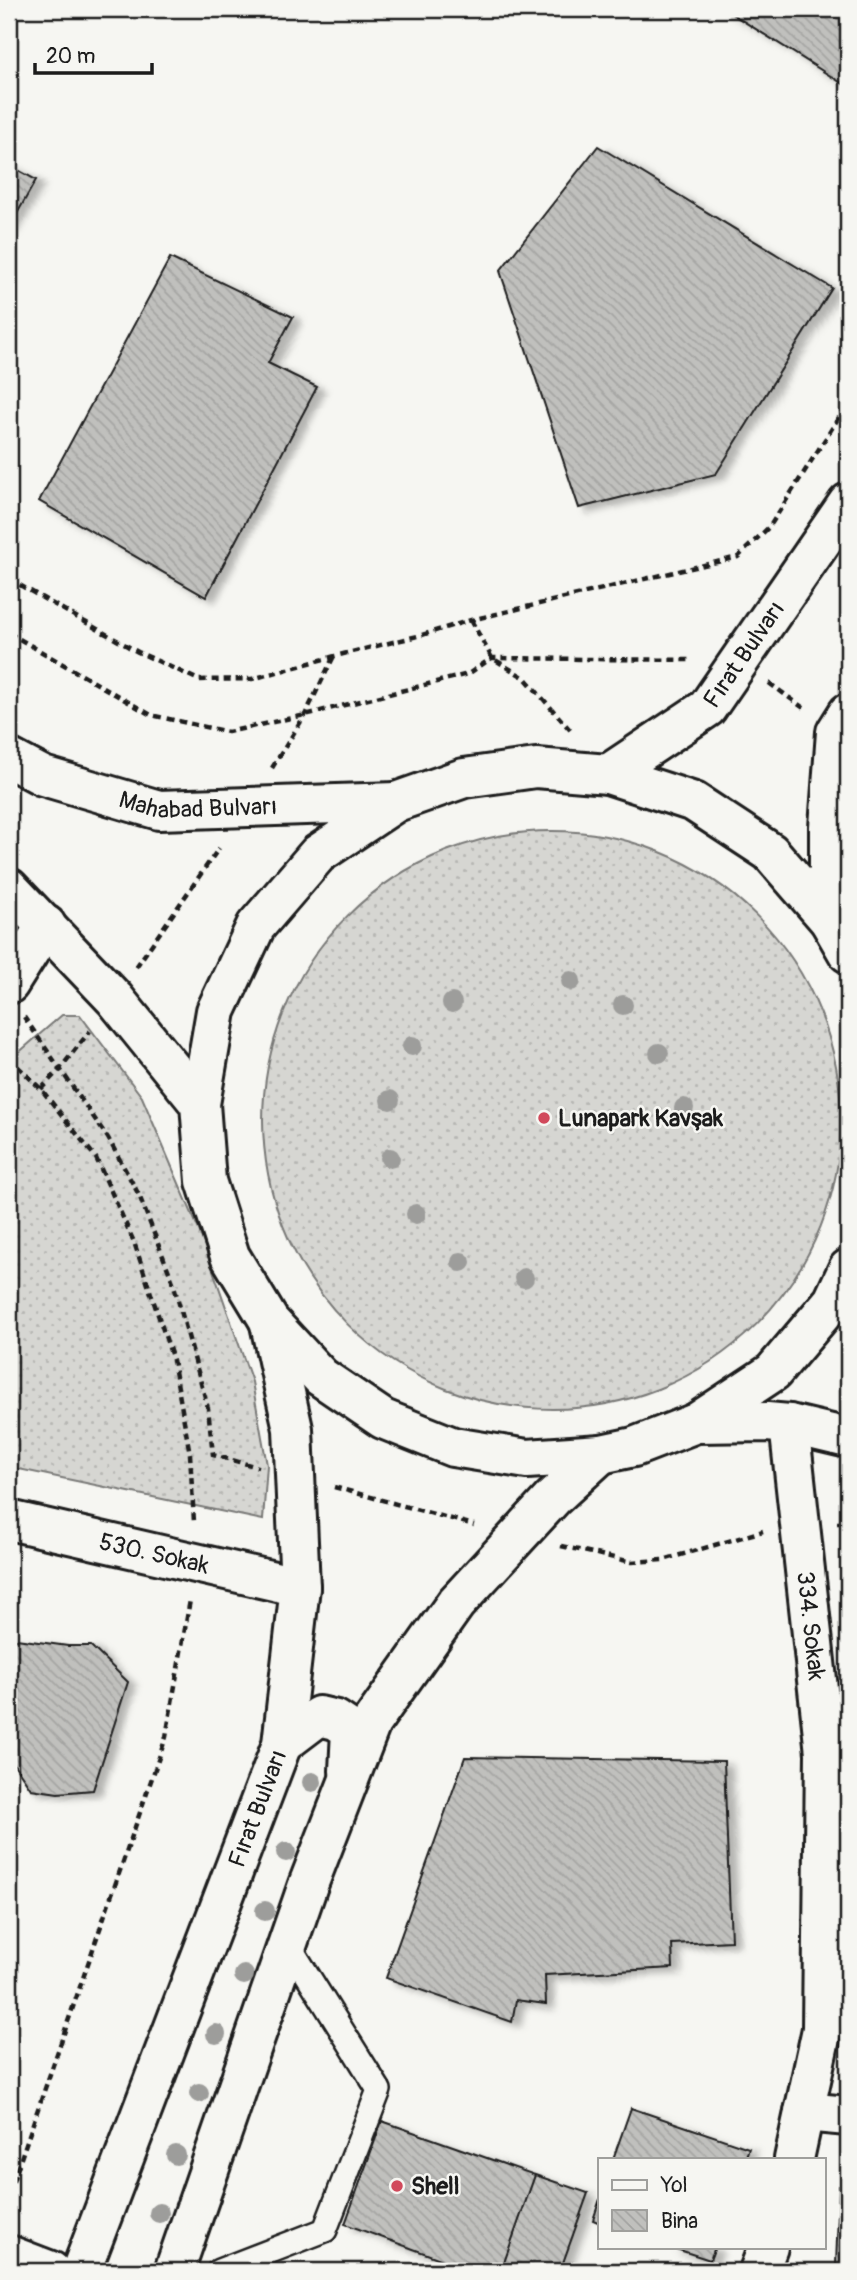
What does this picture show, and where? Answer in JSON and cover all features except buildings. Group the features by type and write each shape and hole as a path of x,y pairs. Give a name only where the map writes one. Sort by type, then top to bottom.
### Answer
{"main road":[{"name":"Fırat Bulvarı","path":"608,774 707,708 848,503"},
{"path":"829,919 829,827 842,723"},
{"name":"Mahabad Bulvarı","path":"9,758 43,776 159,810 396,802"},
{"path":"848,953 829,919 770,852 694,802 608,774 536,768 464,778 396,802 318,854 256,926 216,1011 200,1104 206,1181 230,1256 270,1322 321,1377 383,1419 453,1447 527,1459 601,1454 634,1447 696,1423 773,1371 833,1301 848,1269"},
{"path":"9,888 115,999 200,1104"},
{"path":"9,984 46,925"},
{"name":"Fırat Bulvarı","path":"81,2271 282,1744 300,1587 293,1429 270,1322"},
{"path":"696,1423 789,1424 848,1438"},
{"name":"334. Sokak","path":"789,1424 825,1753 822,2029 794,2158"},
{"path":"174,2271 288,1944 371,1723 456,1603 554,1498 601,1454"},
{"name":"530. Sokak","path":"9,1520 300,1587"},
{"path":"282,1744 319,1716 336,1720 351,1730 349,1780"},
{"path":"804,2112 848,2116"},
{"path":"759,2271 768,2248"},
{"path":"9,2255 51,2271"}],"lane":[{"path":"219,2271 325,2230 379,2090 288,1944"}],"path":[{"path":"9,579 138,652 199,680 252,679 471,620 738,557 770,526 848,403"},
{"path":"471,620 492,658 525,678 608,774"},
{"path":"9,633 150,716 228,732 468,674 492,658 739,661 842,723"},
{"path":"41,1088 59,1070 115,999 247,807 305,715 335,656"},
{"path":"9,1058 41,1088 96,1158 134,1242 173,1360 190,1454 197,1563 166,1737 9,2193"}],"shaded area":[{"path":"552,831 608,836 663,853 713,880 756,916 792,959 819,1009 836,1064 841,1120 836,1176 819,1231 792,1281 756,1324 713,1360 663,1387 608,1404 552,1409 496,1404 441,1387 391,1360 348,1324 312,1281 285,1231 268,1176 263,1120 268,1064 285,1009 312,959 348,916 391,880 441,853 496,836"},
{"path":"62,1015 80,1015 142,1097 199,1230 252,1382 267,1465 263,1520 9,1467 9,1061"}],"place":[{"name":"Lunapark Kavşak","path":"544,1118"},
{"name":"Shell","path":"397,2186"}]}
